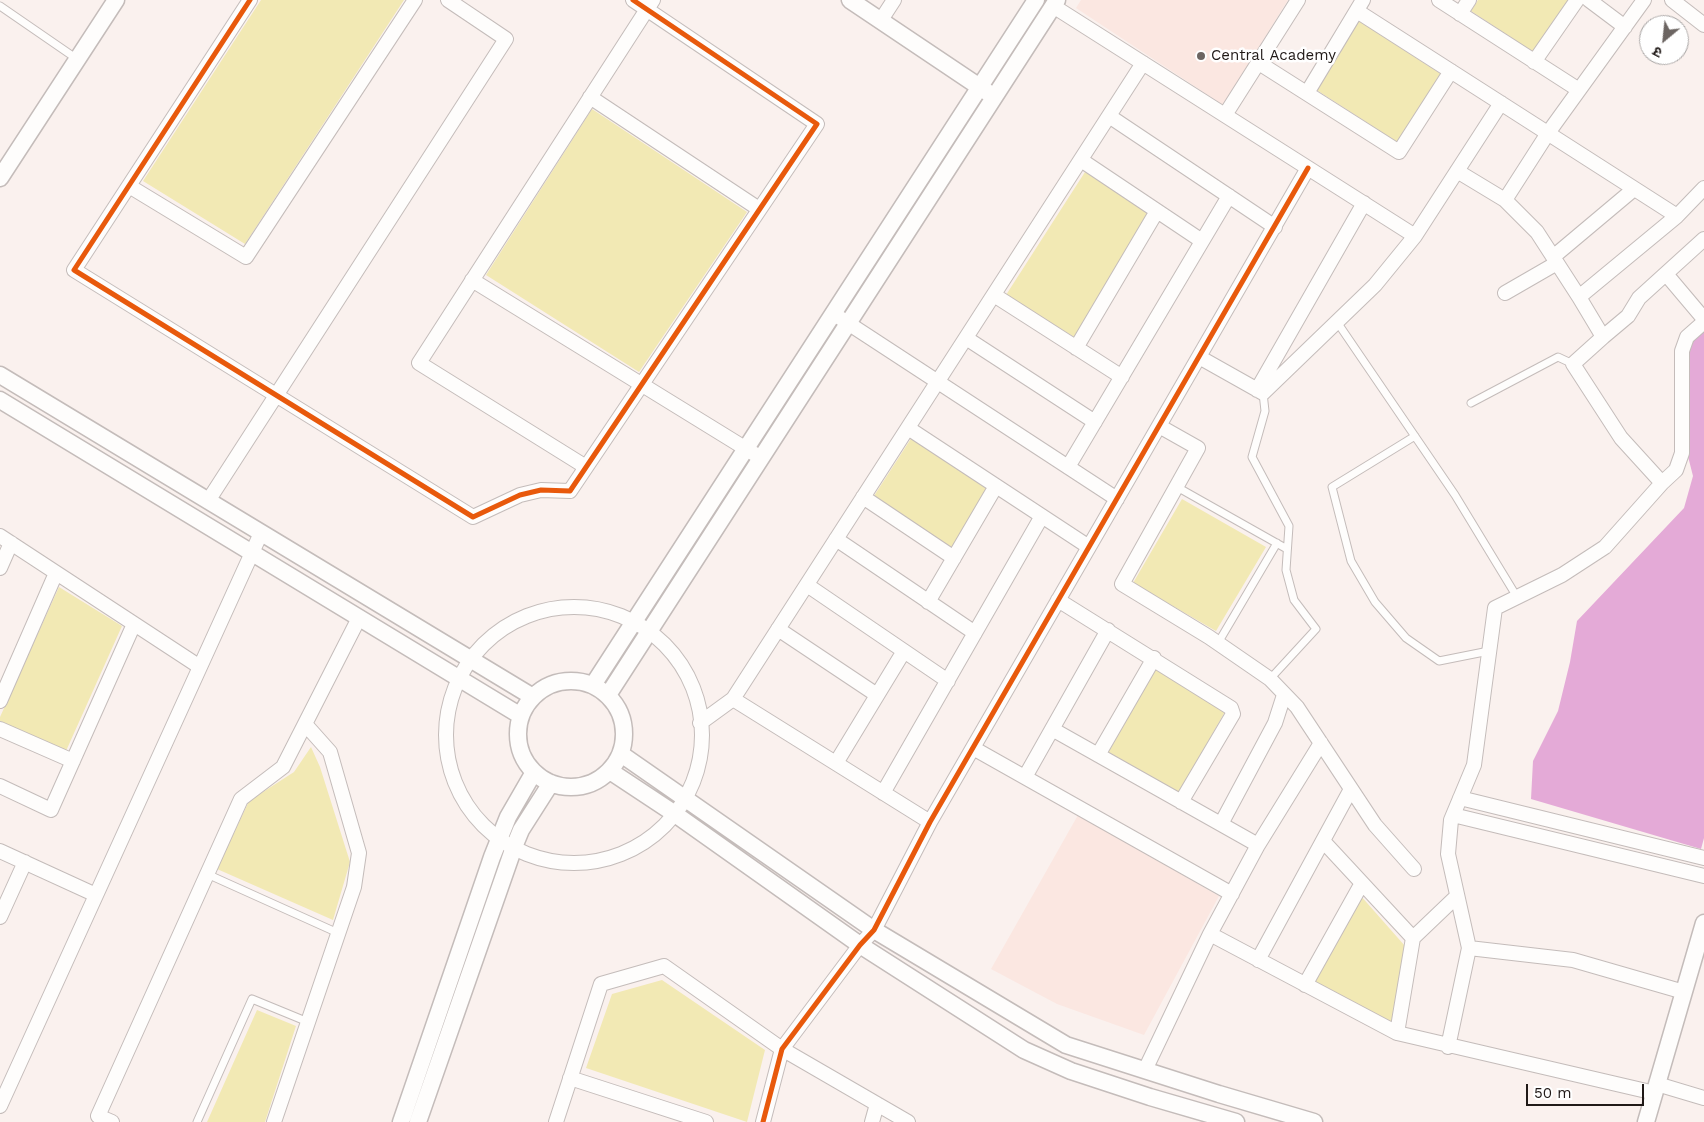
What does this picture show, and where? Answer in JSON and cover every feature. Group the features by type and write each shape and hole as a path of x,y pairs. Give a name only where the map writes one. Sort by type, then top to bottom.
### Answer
{"street":[{"path":"0,178 116,0"},
{"path":"250,0 74,270 473,517 520,495 541,490 570,491 817,124 650,5 633,0"},
{"path":"128,186 246,257 415,0"},
{"path":"208,500 506,39 448,0"},
{"path":"850,0 994,97"},
{"path":"880,20 894,0"},
{"path":"594,685 1036,0"},
{"path":"1226,116 1298,0"},
{"path":"1439,0 1579,90"},
{"path":"1460,14 1469,0"},
{"path":"1534,62 1578,0"},
{"path":"1589,0 1624,27"},
{"path":"1505,200 1548,133 1644,0"},
{"path":"1672,0 1704,25"},
{"path":"608,695 1055,3 1143,63 1415,236"},
{"path":"586,467 419,363 650,5"},
{"path":"1307,94 1360,6 1451,71 1677,216"},
{"path":"700,724 733,699 1143,63"},
{"path":"1259,63 1399,152 1451,71"},
{"path":"590,97 759,209"},
{"path":"1260,391 1375,285 1415,236 1501,103"},
{"path":"1109,116 1274,227"},
{"path":"1081,160 1202,241"},
{"path":"763,1122 782,1048 860,945 874,930 930,822 1308,168"},
{"path":"1457,170 1505,200 1538,232 1603,337"},
{"path":"1505,292 1555,260 1634,188"},
{"path":"1579,298 1677,216 1704,188"},
{"path":"1068,468 1229,196"},
{"path":"1260,391 1364,203"},
{"path":"1076,348 1157,211"},
{"path":"1662,483 1621,438 1573,364 1628,316 1639,298 1704,239"},
{"path":"1448,1047 1469,948 1456,897 1448,854 1454,815 1474,765 1495,608 1562,575 1605,548 1662,483 1676,470 1682,453 1682,351 1687,337 1704,320 1666,274"},
{"path":"472,280 761,458"},
{"path":"994,295 1122,377"},
{"path":"834,314 1117,499"},
{"path":"966,338 1095,422"},
{"path":"1199,357 1260,391"},
{"path":"0,375 533,697"},
{"path":"0,400 521,716"},
{"path":"1159,426 1198,448 1122,584 1218,643 1270,680 1297,707 1375,826 1414,868"},
{"path":"908,428 1089,547"},
{"path":"928,602 996,486"},
{"path":"864,497 954,558"},
{"path":"883,793 1042,516"},
{"path":"0,1106 261,532"},
{"path":"836,539 975,633"},
{"path":"0,568 6,540 200,667"},
{"path":"0,701 56,573"},
{"path":"807,585 948,681"},
{"path":"1058,600 1154,658 1231,708 1232,714 1181,802"},
{"path":"565,607 600,609 635,622 649,631 672,652 689,677 700,709 702,751 689,800 634,848 596,861 562,862 533,856 514,848 500,839 476,817 460,793 448,760 446,736 448,710 459,678 470,658 494,634 530,614 565,607"},
{"path":"112,1122 98,1116 241,800 283,767 359,618"},
{"path":"0,786 51,810 134,624"},
{"path":"778,629 877,695"},
{"path":"1025,777 1108,630"},
{"path":"836,764 904,651"},
{"path":"1098,755 1154,658"},
{"path":"559,682 581,682 594,685 614,702 624,722 624,740 621,754 610,771 603,777 583,786 562,786 551,783 534,772 526,762 519,746 518,726 521,716 533,697 541,690 559,682"},
{"path":"1221,824 1275,724 1284,695"},
{"path":"733,699 930,822"},
{"path":"274,1122 354,887 359,853 330,752 305,724"},
{"path":"0,729 73,761"},
{"path":"1052,729 1258,846"},
{"path":"1145,1070 1210,934 1258,846 1321,743"},
{"path":"973,748 1232,894"},
{"path":"621,754 874,930 1066,1045 1218,1094 1314,1122"},
{"path":"610,771 675,814 860,945 1024,1050 1071,1071 1211,1119 1236,1122"},
{"path":"401,1122 508,816 534,772"},
{"path":"418,1122 521,830 551,783"},
{"path":"1258,960 1351,789"},
{"path":"1460,798 1704,858"},
{"path":"1454,815 1704,876"},
{"path":"1323,841 1413,938"},
{"path":"0,851 96,895"},
{"path":"0,915 25,862"},
{"path":"1305,985 1362,883"},
{"path":"1397,1033 1413,938 1456,897"},
{"path":"1646,1122 1704,923"},
{"path":"1210,934 1397,1033 1448,1047 1704,1098"},
{"path":"1469,948 1573,960 1684,992"},
{"path":"556,1122 601,984 664,966 782,1048 908,1122"},
{"path":"570,1078 706,1122"},
{"path":"1211,1119 1218,1094"},
{"path":"872,1122 877,1104"}],"lane":[{"path":"0,6 77,60"},
{"path":"1337,322 1455,495 1517,597"},
{"path":"1471,403 1558,357 1573,364"},
{"path":"1260,391 1265,412 1252,457 1289,526 1286,570 1294,600 1316,629 1270,680"},
{"path":"1416,436 1332,487 1351,560 1375,602 1406,638 1439,661 1490,651"},
{"path":"1177,486 1287,549"},
{"path":"1218,643 1277,543"},
{"path":"207,874 338,933"},
{"path":"197,1122 252,999 308,1022"}],"shaded area":[{"path":"261,0 404,0 245,244 143,181"},
{"name":"Central Academy","path":"1081,0 1288,0 1223,105 1076,8"},
{"path":"1478,0 1571,0 1533,52 1471,11"},
{"path":"1359,21 1441,74 1397,142 1315,89"},
{"path":"592,109 747,212 639,372 486,275"},
{"path":"1085,172 1149,213 1074,337 1006,295"},
{"path":"1704,316 1704,838 1701,849 1531,799 1533,761 1558,711 1570,662 1577,621 1684,508 1693,476 1681,429 1681,348"},
{"path":"912,437 990,489 952,552 872,499"},
{"path":"1182,499 1266,547 1216,631 1133,583"},
{"path":"59,587 122,626 66,751 0,721 0,717"},
{"path":"1157,666 1226,710 1178,794 1108,753"},
{"path":"311,747 320,767 350,862 333,920 217,869 249,801 294,772"},
{"path":"1078,815 1219,896 1144,1035 1057,1004 991,969"},
{"path":"1360,895 1405,946 1391,1023 1314,982"},
{"path":"662,980 765,1050 747,1122 586,1068 612,994"},
{"path":"257,1010 296,1026 265,1122 207,1122"}],"cycle path":[{"path":"250,0 74,270 473,517 520,495 541,490 570,491 817,124 633,0"},
{"path":"763,1122 782,1049 860,945 874,930 930,822 1308,168"}],"place":[{"name":"Central Academy","path":"1201,56"}]}
